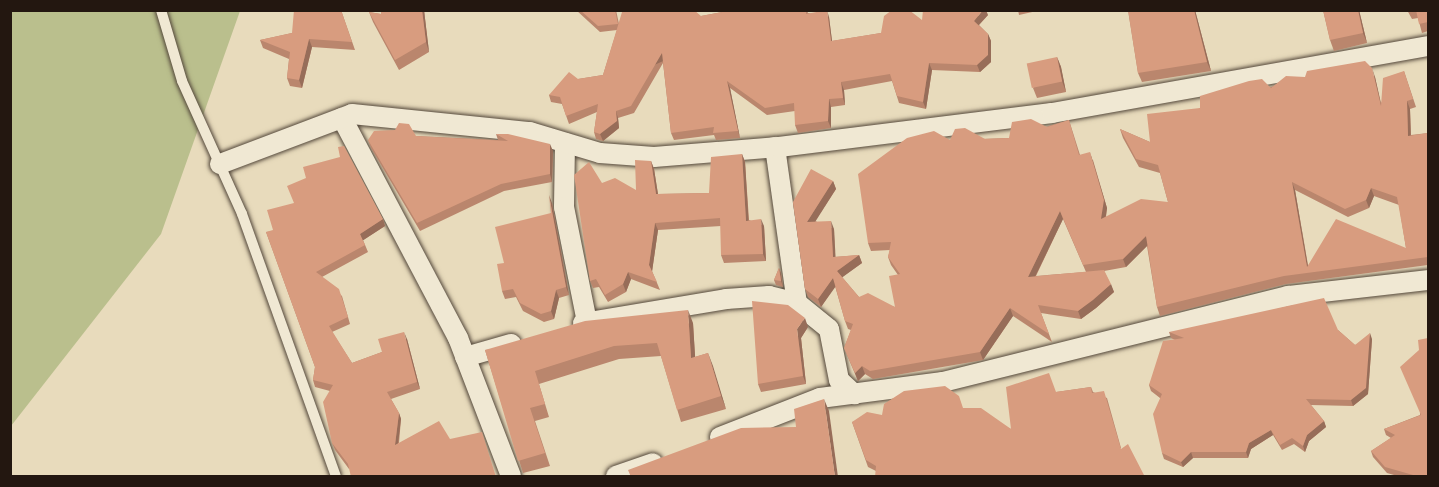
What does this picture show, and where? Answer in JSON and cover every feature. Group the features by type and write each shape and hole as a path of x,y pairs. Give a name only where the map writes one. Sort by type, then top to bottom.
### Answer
{"street":[{"path":"220,164 342,118 417,118 530,132 600,153 654,157 775,147 1052,113 1428,46"},
{"path":"342,118 417,254 465,357 511,477"},
{"path":"565,143 564,207 587,322"},
{"path":"775,147 798,303"},
{"path":"702,445 820,398 943,382 1288,296 1428,280"},
{"path":"565,328 587,322 726,299 769,296 798,303 829,329 839,380 854,394"},
{"path":"465,357 532,338"},
{"path":"616,477 669,457"}],"lane":[{"path":"161,10 182,81 220,164 336,477"}],"green space":[{"path":"11,11 240,11 161,234 11,426"}],"building":[{"path":"294,10 341,10 352,42 309,39 299,80 287,78 290,52 260,40 292,33"},
{"path":"381,10 422,10 426,42 395,60 369,12 381,14"},
{"path":"580,10 615,10 618,24 598,26"},
{"path":"694,10 701,16 733,10 806,10 806,14 827,10 831,41 881,33 884,16 892,10 909,10 922,20 923,10 983,10 974,21 988,34 988,55 977,65 929,63 923,102 897,96 890,74 841,82 843,98 829,99 828,121 795,125 794,103 765,108 727,81 738,131 713,133 714,127 671,133 662,53 631,106 616,111 617,121 600,134 594,132 598,104 566,116 560,97 549,95 569,72 578,79 603,75 622,12"},
{"path":"1128,10 1194,10 1207,62 1138,73"},
{"path":"1323,10 1358,10 1363,33 1330,40"},
{"path":"1416,10 1428,10 1428,22 1419,24"},
{"path":"1057,57 1062,81 1032,88 1027,63"},
{"path":"1365,61 1372,68 1381,106 1383,78 1404,71 1413,99 1407,101 1408,136 1428,133 1428,257 1284,276 1157,307 1146,236 1123,259 1083,265 1060,211 1028,277 1104,270 1111,284 1093,300 1078,311 1038,305 1049,334 1010,308 980,352 870,371 862,366 855,373 844,348 853,324 845,321 833,278 818,299 805,289 793,202 811,169 833,181 807,222 831,221 833,257 859,255 837,271 859,297 868,293 895,307 889,276 900,274 888,257 891,242 868,243 858,174 907,138 934,131 950,140 955,129 965,128 985,139 1009,138 1012,122 1031,119 1047,127 1069,120 1079,155 1090,152 1104,200 1101,219 1141,199 1168,202 1158,165 1136,159 1120,129 1150,142 1147,114 1200,108 1200,96 1262,79 1271,88 1286,76 1305,77 1307,71","holes":["1292,182 1345,209 1366,200 1371,188 1397,197 1406,248 1336,219 1307,267"]},
{"path":"399,123 409,124 416,136 508,141 496,134 508,134 550,144 550,174 501,184 417,223 368,140 374,131 395,130"},
{"path":"344,146 383,219 360,234 365,245 316,272 339,289 348,317 329,326 352,363 382,352 378,339 404,332 417,382 387,392 399,413 395,445 439,421 450,439 482,432 496,477 351,477 348,464 332,443 323,402 333,385 313,380 315,367 266,232 273,230 267,210 294,203 287,186 306,178 303,167 340,157 338,147"},
{"path":"742,154 746,221 761,219 763,254 721,255 720,218 655,223 649,265 657,282 628,272 623,284 605,295 596,279 590,281 574,175 589,162 602,183 615,178 636,190 635,160 651,161 656,194 709,193 711,157"},
{"path":"549,195 566,287 556,290 551,311 541,314 520,303 513,289 502,291 497,264 504,263 495,227 551,213"},
{"path":"779,268 781,281 774,280"},
{"path":"1324,298 1338,330 1355,345 1370,333 1366,388 1351,400 1306,399 1324,421 1307,435 1303,446 1292,438 1280,445 1271,430 1249,443 1246,452 1191,452 1181,462 1162,453 1153,414 1162,394 1149,385 1163,341 1184,338 1169,332"},
{"path":"752,301 788,305 805,318 797,329 803,376 758,384"},
{"path":"688,310 691,358 708,353 721,396 677,410 657,343 614,346 535,371 545,404 530,408 545,453 518,461 485,350 585,321"},
{"path":"1428,338 1428,477 1420,477 1385,467 1371,451 1395,435 1384,429 1421,415 1400,367 1419,350 1418,340"},
{"path":"1049,373 1056,392 1091,387 1092,393 1104,391 1121,449 1128,444 1145,477 875,477 876,466 866,460 852,422 867,412 882,415 884,404 904,391 945,386 959,396 963,408 981,408 1011,429 1006,387"},
{"path":"824,399 835,477 631,477 628,470 741,428 796,427 794,409"}]}
